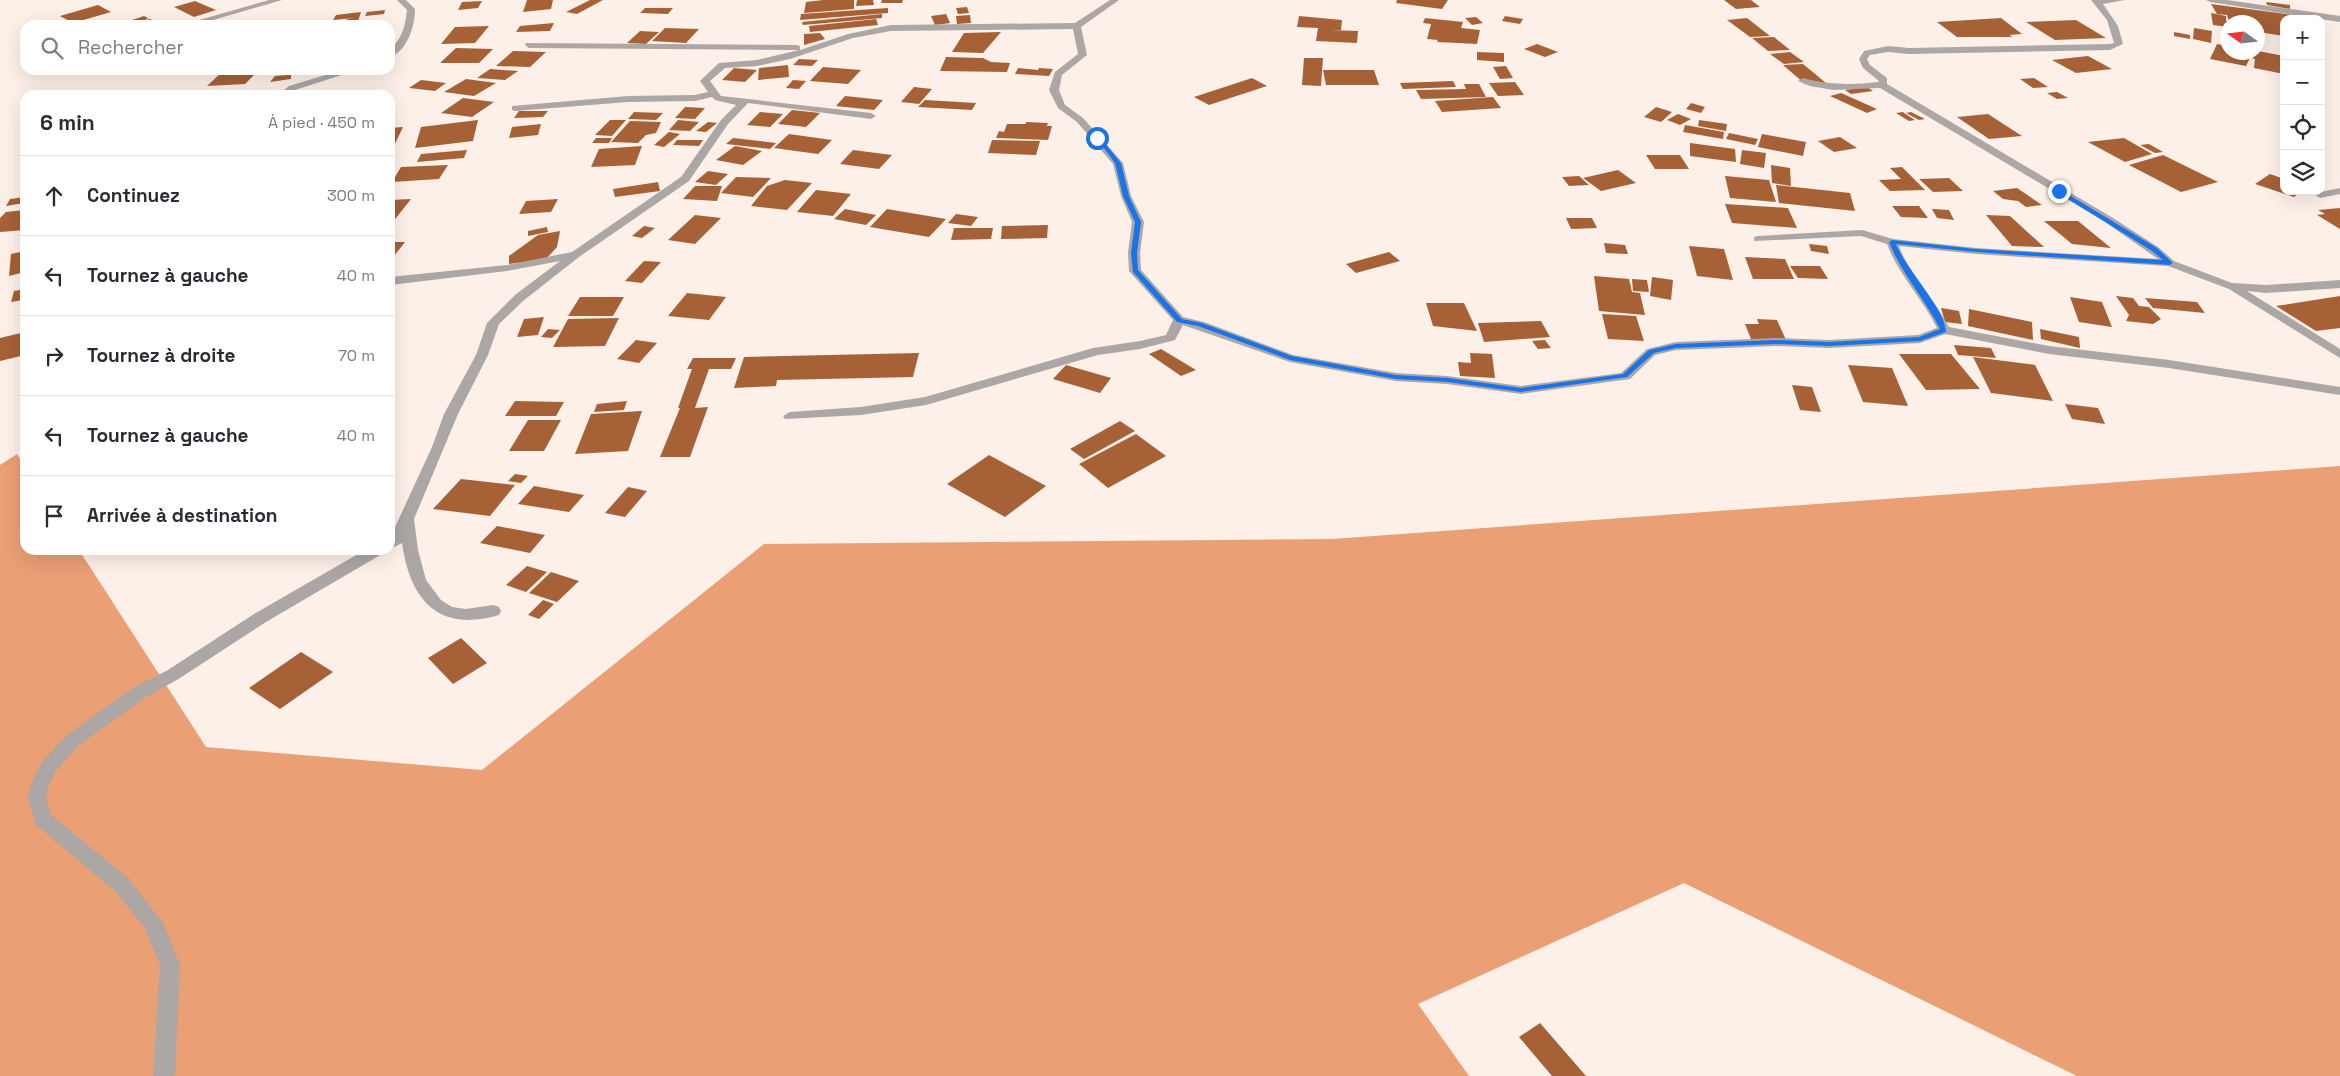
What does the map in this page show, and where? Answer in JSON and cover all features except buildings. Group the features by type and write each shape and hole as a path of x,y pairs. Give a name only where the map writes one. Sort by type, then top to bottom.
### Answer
{"street":[{"path":"204,20 278,0"},
{"path":"395,49 401,44 411,23 411,8 402,0"},
{"path":"871,116 746,100 734,102 718,98 705,81 722,65 757,63 816,48 851,36 891,28 1076,26 1115,0"},
{"path":"2096,1 2120,0"},
{"path":"2210,0 2340,19"},
{"path":"1882,85 1884,80 1866,66 1863,59 1867,53 1888,49 1909,51 2110,48 2119,44 2118,32 2096,1"},
{"path":"1076,26 1083,55 1058,74 1054,90 1061,106 1080,120 1118,163 1126,196 1138,222 1134,253 1135,271 1179,320 1200,324 1290,358 1396,377 1448,380 1521,390 1625,376 1651,352 1676,346 1776,342 1829,344 1920,339 1944,330 2049,350 2169,364 2340,391"},
{"path":"529,45 816,48"},
{"path":"290,90 335,75"},
{"path":"1803,81 1820,88 1837,90 1882,85 2109,220 2154,249 2170,263"},
{"path":"515,108 628,99 695,98 715,93"},
{"path":"395,541 407,519 439,447 451,414 482,355 493,322 519,298 575,255 685,179 724,122 746,100"},
{"path":"2325,194 2340,191"},
{"path":"1758,239 1862,233 1892,242 1976,251 2170,263 2230,286 2340,354"},
{"path":"1892,242 1897,256 1932,306 1944,330"},
{"path":"395,280 507,268 575,255"},
{"path":"2230,286 2266,289 2340,284"},
{"path":"790,416 861,411 926,401 1097,351 1140,345 1171,337 1179,320"},
{"path":"407,519 413,565 422,591 444,609 466,615 493,611"},
{"path":"164,1076 170,965 153,923 122,885 42,818 37,797 41,782 48,767 72,740 137,694 174,674 260,618 368,555"}],"shaded area":[{"path":"17,454 20,459 20,555 82,555 206,747 482,770 764,544 1332,539 2340,466 2340,1076 2077,1076 1684,883 1418,1004 1469,1076 0,1076 0,465"}],"route":[{"path":"1097,138 1118,163 1126,196 1138,222 1134,253 1135,271 1179,320 1200,324 1214,331 1290,358 1396,377 1448,380 1521,390 1559,383 1625,376 1651,352 1676,346 1776,342 1829,344 1920,339 1944,330 1932,306 1897,256 1892,242 1976,251 2170,263 2154,249 2059,191"}]}
